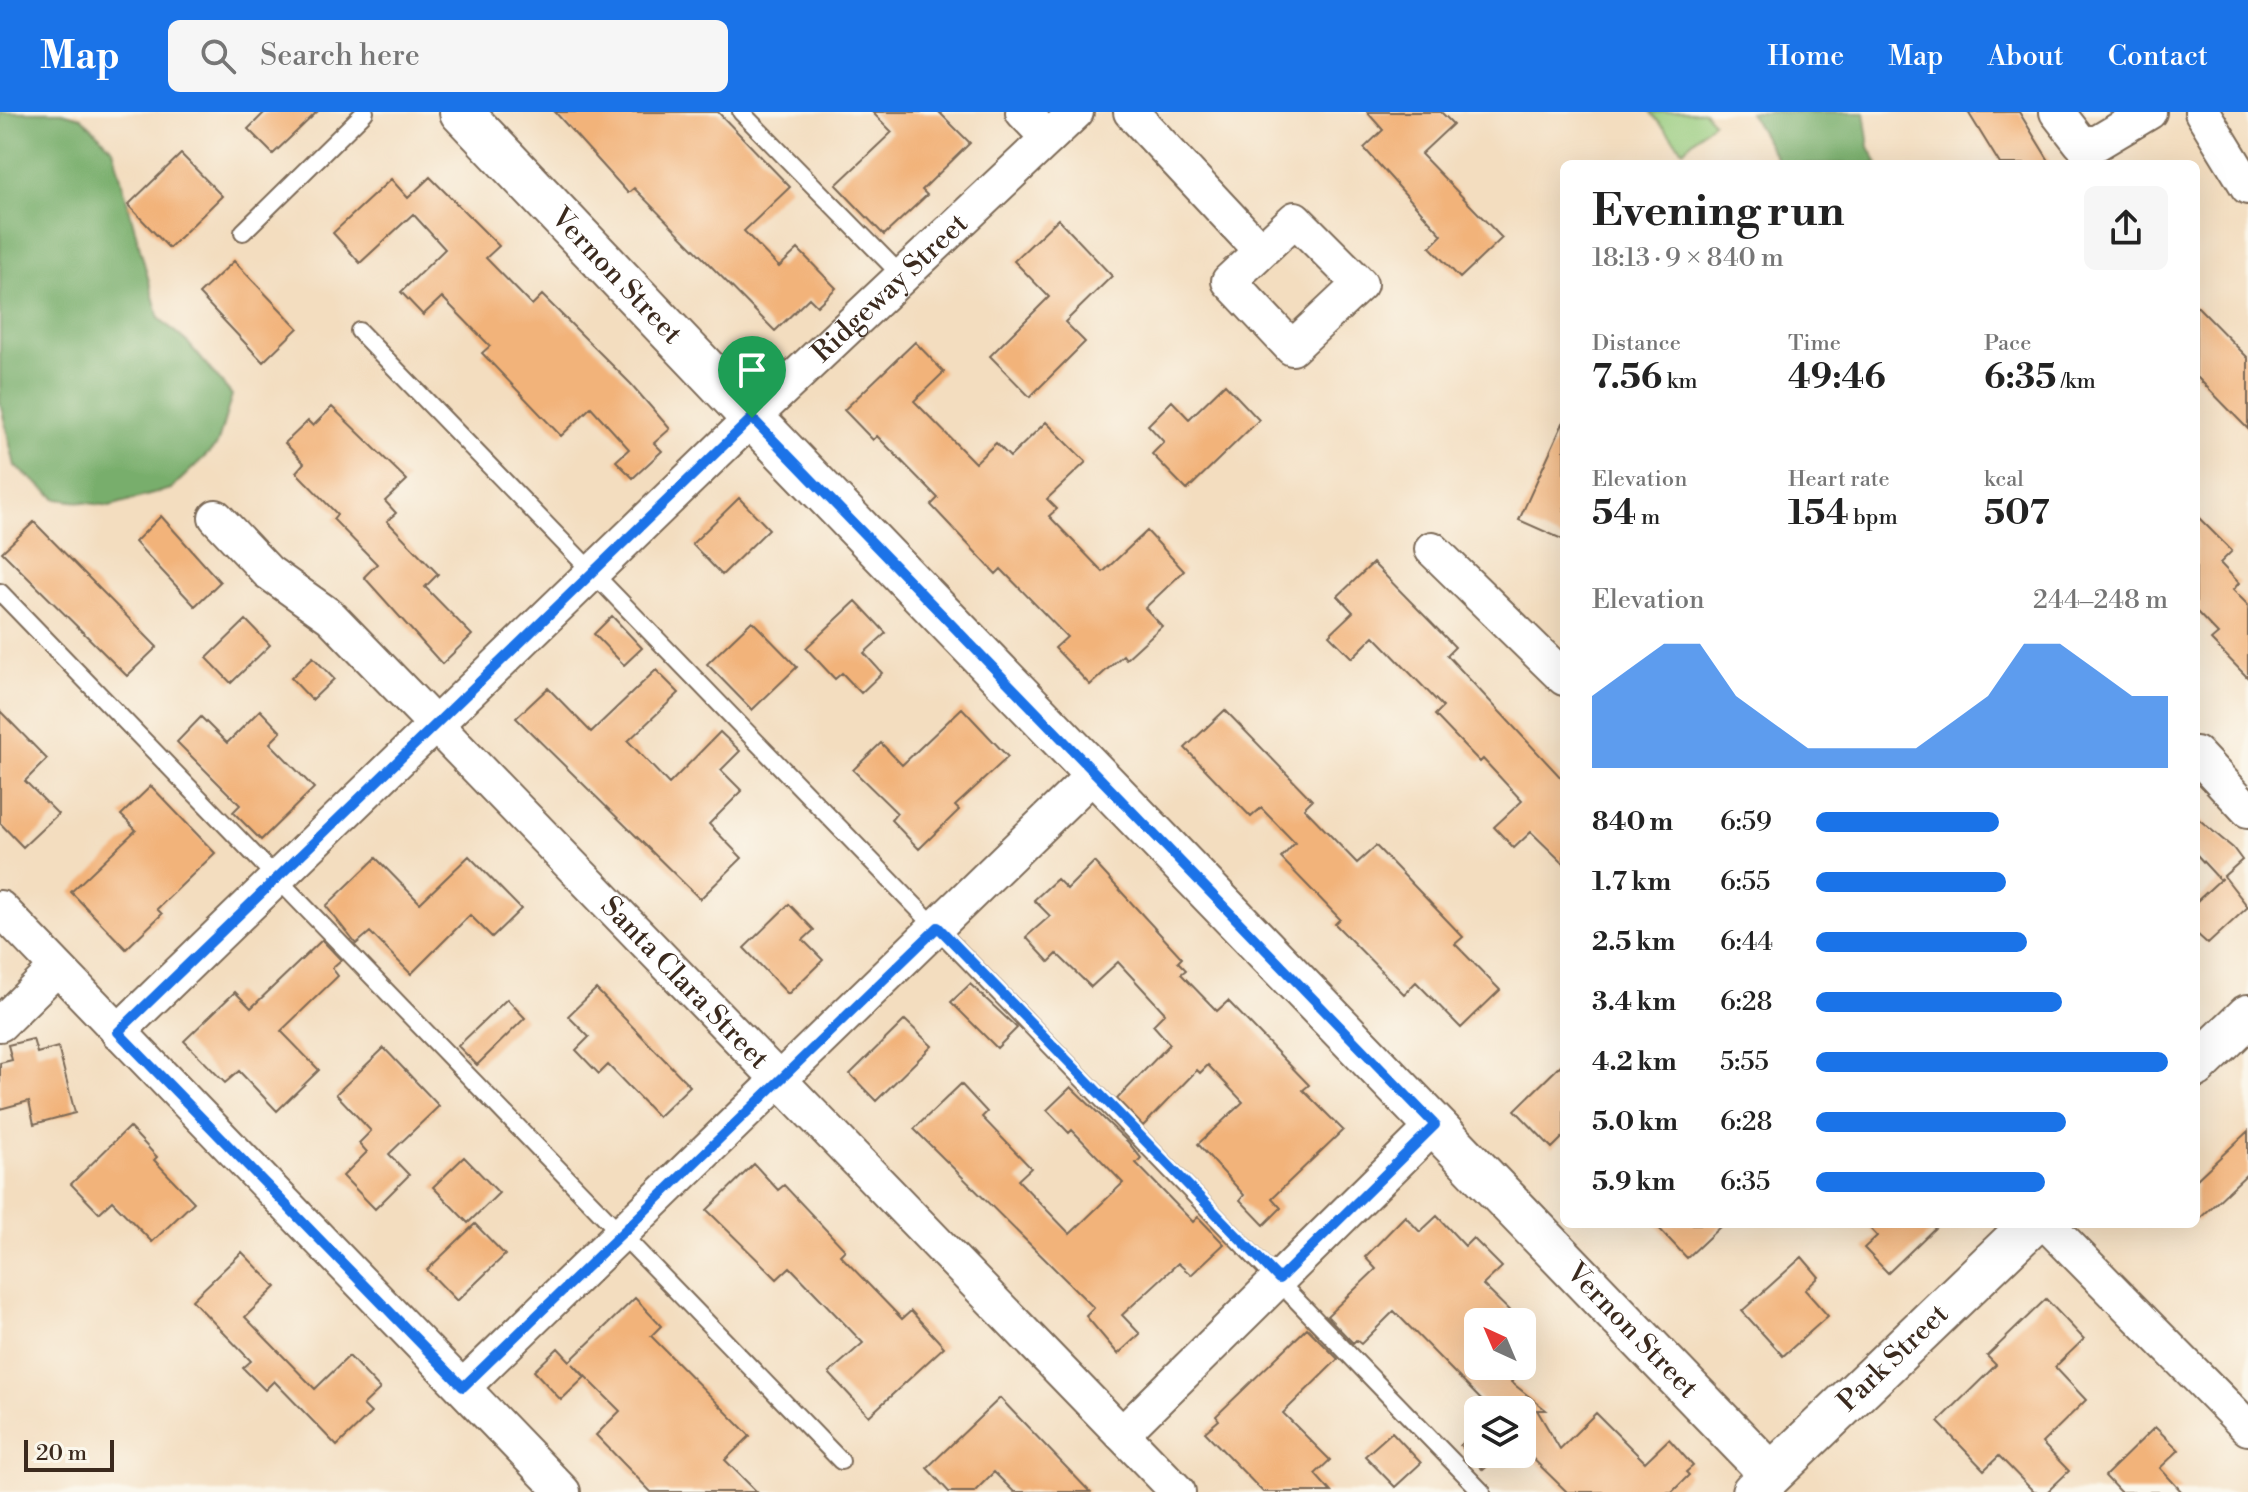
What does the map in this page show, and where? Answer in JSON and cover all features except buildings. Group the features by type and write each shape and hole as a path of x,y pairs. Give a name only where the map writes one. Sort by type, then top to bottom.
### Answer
{"street":[{"name":"Vernon Street","path":"461,112 1435,1125 1762,1483"},
{"path":"1023,112 1048,138"},
{"name":"Ridgeway Street","path":"118,1032 752,418 1076,112"},
{"path":"1131,112 1259,249"},
{"path":"2057,112 2081,143 2097,143 2149,112"},
{"path":"2202,112 2248,187"},
{"name":"Santa Clara Street","path":"216,517 268,572 331,617 1178,1492"},
{"path":"1432,549 1560,674"},
{"path":"2200,758 2248,810"},
{"path":"463,1387 1095,773"},
{"path":"0,908 563,1492"},
{"path":"0,1024 57,968"},
{"path":"2204,1052 2248,1016"},
{"path":"1122,1434 1435,1125"},
{"name":"Park Street","path":"1762,1483 2028,1228"},
{"path":"2051,1228 2248,1428"}],"lane":[{"path":"243,232 365,112"},
{"path":"741,112 902,276"},
{"path":"359,331 1482,1492"},
{"path":"0,592 841,1461"}],"green space":[{"path":"0,112 62,112 81,117 113,149 159,318 189,344 232,395 217,445 171,489 110,506 57,499 15,466 0,402"},
{"path":"1650,112 1704,112 1713,122 1683,150"},
{"path":"1749,112 1864,112 1869,147 1876,160 1778,160"}],"route":[{"path":"752,418 1435,1125 1279,1279 938,927 463,1387 118,1032 752,418"}]}
